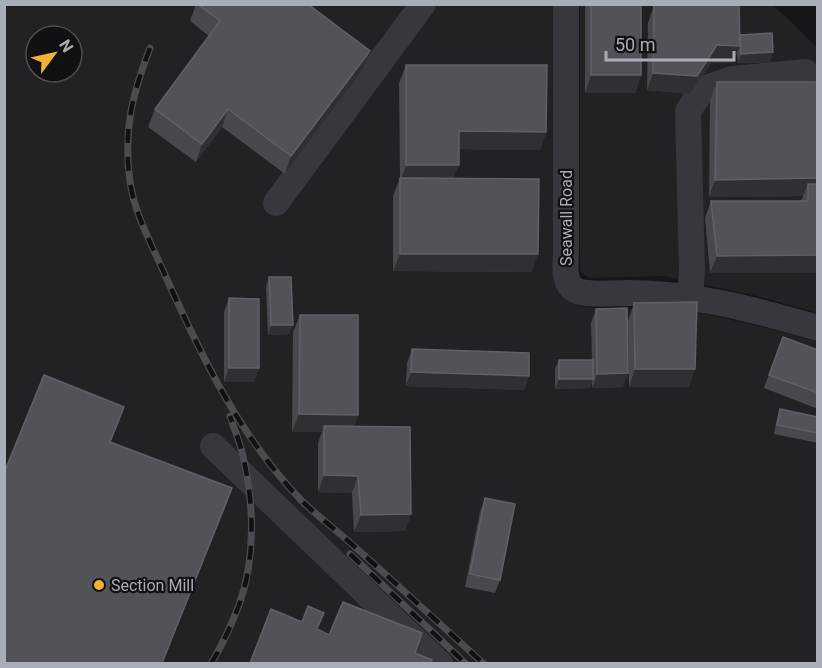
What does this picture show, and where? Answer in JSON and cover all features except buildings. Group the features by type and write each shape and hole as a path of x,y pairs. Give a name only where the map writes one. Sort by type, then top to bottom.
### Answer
{"street":[{"path":"276,203 423,4"},
{"name":"Seawall Road","path":"566,4 567,279 570,286 581,292 652,293 690,297 818,328"},
{"path":"690,297 692,271 688,111 703,89 732,79 806,72"},
{"path":"213,446 440,663"}],"shaded area":[{"path":"4,5 556,5 560,292 568,301 578,306 692,311 817,342 817,663 5,663"},
{"path":"580,5 773,5 817,47 817,313 761,297 665,276 589,278 580,271"}],"railway":[{"path":"150,48 138,82 129,130 128,164 132,194 144,230 223,394 259,449 301,500 484,664"},
{"path":"211,664 239,605 245,587 251,550 252,531 247,474 230,416"},
{"path":"350,554 466,664"}],"place":[{"name":"Section Mill","path":"99,585"}]}
